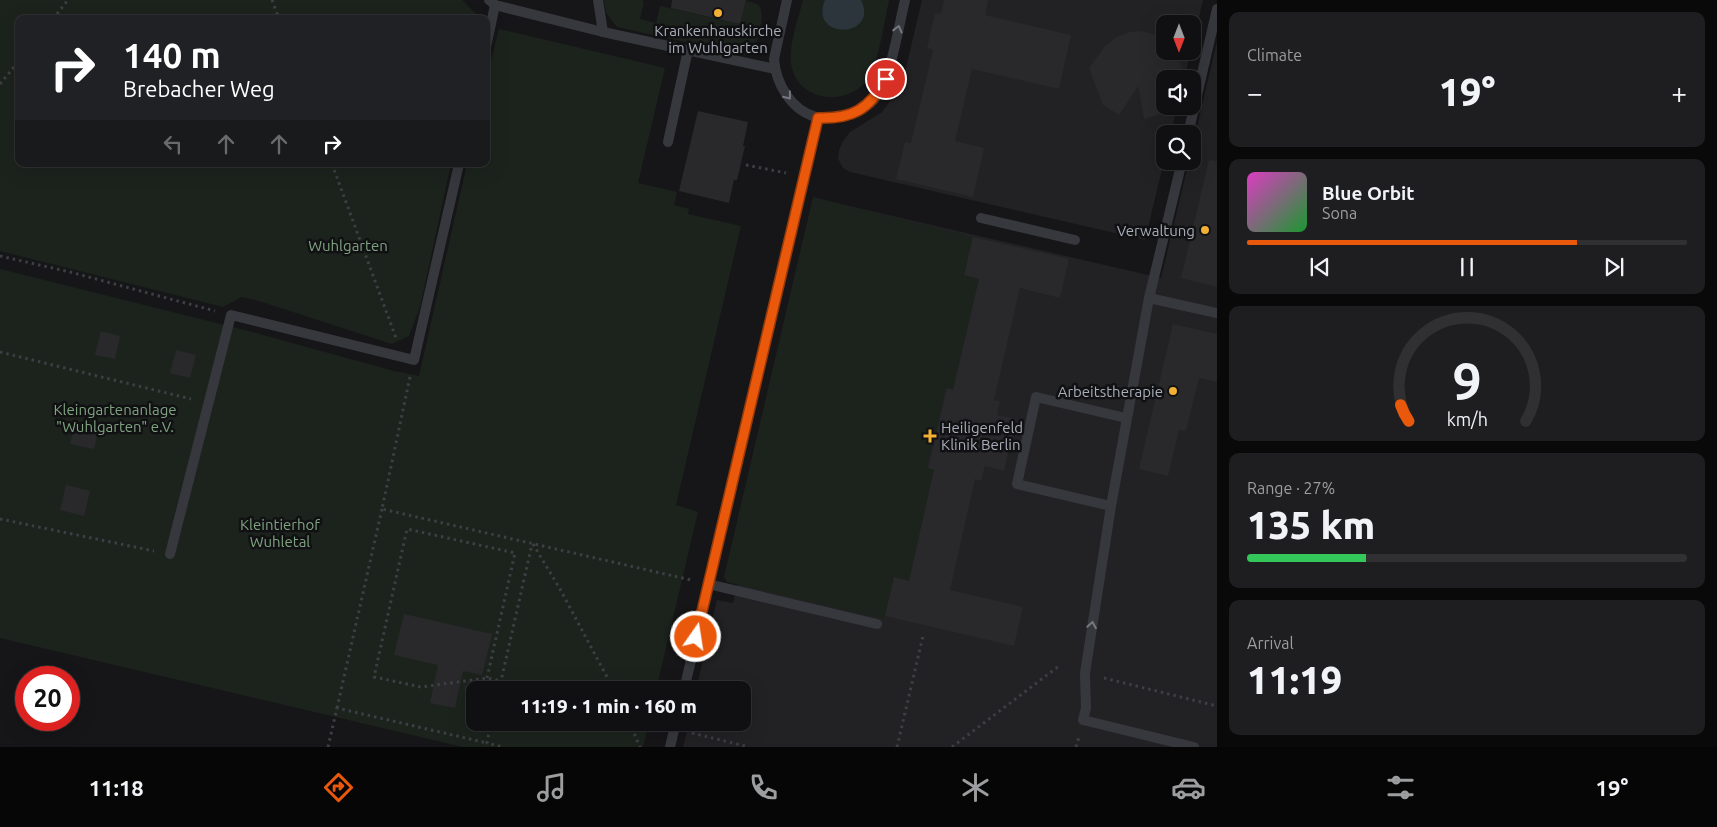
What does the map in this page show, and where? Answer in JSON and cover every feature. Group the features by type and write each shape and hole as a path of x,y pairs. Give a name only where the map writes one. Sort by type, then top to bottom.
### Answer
{"lane":[{"path":"598,0 603,32"},
{"path":"787,0 774,60 775,69 784,93 797,106 818,118 848,116 864,108 877,95 886,79 905,0"},
{"path":"490,17 492,2 603,32 775,69"},
{"path":"1190,125 1217,9"},
{"path":"668,142 688,50"},
{"path":"686,681 818,118"},
{"path":"170,554 231,315 414,360 458,167"},
{"path":"1180,170 1149,298 1118,462 1085,673 1086,708 1083,720 1194,747"},
{"path":"981,218 1075,240"},
{"path":"1149,298 1217,313"},
{"path":"1111,506 1017,484 1036,397 1126,418"},
{"path":"708,584 878,624"},
{"path":"670,747 674,731"}],"path":[{"path":"56,15 68,0"},
{"path":"272,0 278,15"},
{"path":"0,84 15,66"},
{"path":"746,165 782,173 804,175"},
{"path":"328,747 414,360 397,340 333,167"},
{"path":"0,256 70,272 231,315"},
{"path":"0,352 208,403"},
{"path":"382,509 708,584"},
{"path":"0,519 170,554"},
{"path":"487,678 515,553 407,529 374,677 421,687 487,678 501,681 533,543"},
{"path":"533,543 609,681"},
{"path":"897,747 923,636"},
{"path":"952,747 1059,666"},
{"path":"1085,673 1217,706"},
{"path":"337,708 503,747"},
{"path":"487,743 489,731"},
{"path":"633,731 640,747"},
{"path":"693,731 750,747"}],"shaded area":[{"path":"825,0 861,0 864,13 861,22 853,28 844,30 834,28 826,23 822,13"},
{"path":"922,0 1203,0 1200,15 1156,15 1156,60 1189,60 1186,70 1156,70 1156,115 1175,115 1173,125 1156,125 1156,170 1162,170 1145,240 850,172 843,168 838,159 843,141 850,132 882,112 902,85"},
{"path":"1217,41 1217,747 683,747 687,731 751,731 751,681 698,681 717,600 733,603 828,201 1161,278 1187,170 1201,170 1201,125 1198,125"}],"green space":[{"name":"Wuhlgarten","path":"0,0 462,0 476,14 15,15 15,167 450,167 420,307 409,336 392,344 259,301 241,297 223,307 0,251"},
{"path":"604,0 642,0 644,2 640,19 656,23 660,6 740,24 746,1 758,5 761,9 760,30 752,51 749,55 745,55 617,27 606,13"},
{"path":"803,0 889,0 875,64 867,80 858,89 835,97 823,96 802,86 795,76 791,63 791,48"},
{"path":"499,29 665,68 638,183 677,192 674,205 689,209 688,214 741,226 676,505 698,512 658,681 466,681 466,731 647,731 643,747 463,747 0,638 0,269 419,376 466,167 490,167 490,65"},
{"path":"813,197 973,237 964,275 979,279 953,390 945,388 932,452 930,452 927,468 934,470 909,581 894,577 884,619 727,582 724,577"}],"building":[{"name":"Krankenhauskirche im Wuhlgarten","path":"672,0 746,0 740,24 671,8"},
{"path":"944,0 988,0 985,15 1071,35 1059,89 972,69 955,141 984,148 973,197 896,179 905,142 911,143 933,50 927,48 935,13 941,14"},
{"path":"1141,31 1156,36 1156,60 1179,60 1181,66 1181,70 1156,70 1157,115 1144,119 1138,86 1119,115 1103,105 1089,68 1106,45 1117,37 1129,32"},
{"path":"698,111 748,122 743,146 745,146 729,203 679,191"},
{"name":"Verwaltung","path":"1209,160 1217,161 1217,287 1181,278"},
{"path":"973,237 1069,259 1060,298 1020,288 994,400 1000,401 997,415 1016,419 1004,471 985,466 981,481 975,479 950,590 1023,607 1014,646 885,616 894,577 909,581 934,470 928,468 947,388 953,390 979,279 964,275"},
{"name":"Arbeitstherapie","path":"1173,324 1217,334 1217,382 1199,378 1186,431 1179,430 1168,476 1139,469"},
{"path":"101,331 120,336 115,359 95,355"},
{"path":"176,350 196,355 190,378 170,373"},
{"path":"75,422 99,428 94,449 70,444"},
{"path":"66,485 90,491 84,516 60,510"},
{"path":"404,614 492,634 482,675 463,671 455,708 430,703 438,665 394,655"}],"place":[{"name":"Krankenhauskirche im Wuhlgarten","path":"718,13"},
{"name":"Verwaltung","path":"1205,230"},
{"name":"Arbeitstherapie","path":"1173,391"},
{"name":"Heiligenfeld Klinik Berlin","path":"930,436"}],"route":[{"path":"696,637 818,118 848,116 864,108 877,95 886,79"}],"park label":[{"name":"Kleingartenanlage \"Wuhlgarten\" e.V.","path":"115,418"},
{"name":"Kleintierhof Wuhletal","path":"280,532"}]}
